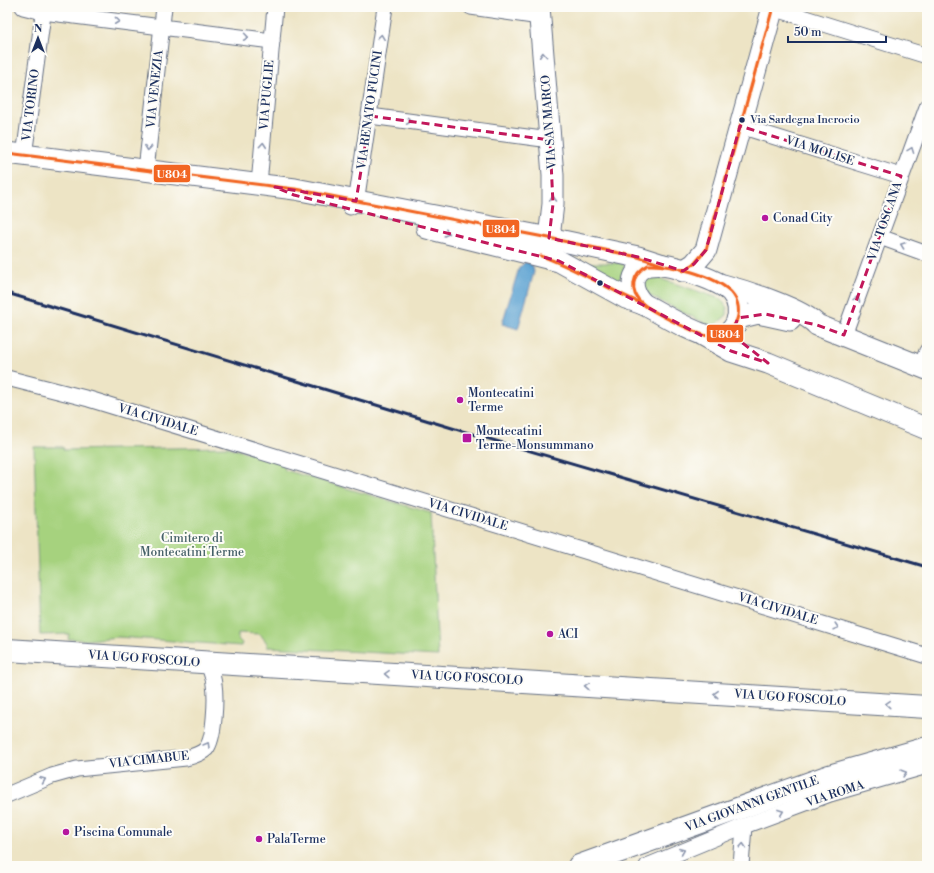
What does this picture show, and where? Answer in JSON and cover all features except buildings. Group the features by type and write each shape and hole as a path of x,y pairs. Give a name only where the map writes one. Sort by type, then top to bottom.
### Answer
{"main road":[{"path":"683,271 694,264 706,250 773,8"},
{"name":"VIA SAN MARCO","path":"539,12 550,140 553,204 549,238"},
{"path":"16,154 295,189 552,259 626,298 643,304 699,332 731,351 768,363 927,430"},
{"path":"352,204 549,238 638,257 683,271 728,288 735,298 739,310 747,315 765,314 810,325 817,324 925,363"},
{"path":"643,304 633,291 632,283 636,274 642,267 648,265 663,265"},
{"path":"722,285 747,315 744,346 768,363"},
{"path":"699,332 709,336 719,336 731,332 747,315"},
{"name":"VIA UGO FOSCOLO","path":"7,650 927,707"},
{"name":"VIA GIOVANNI GENTILE","path":"579,866 829,776 927,748"}],"street":[{"path":"23,7 272,41"},
{"name":"VIA VENEZIA","path":"146,170 164,7"},
{"name":"VIA PUGLIE","path":"267,185 272,41 275,7"},
{"name":"VIA RENATO FUCINI","path":"352,204 370,116 385,7"},
{"path":"471,7 539,12"},
{"path":"773,8 927,56"},
{"name":"VIA TORINO","path":"16,154 43,10"},
{"name":"VIA TOSCANA","path":"844,335 927,107"},
{"path":"370,116 550,140"},
{"name":"VIA MOLISE","path":"740,126 901,176"},
{"path":"880,237 927,254"},
{"name":"VIA CIVIDALE","path":"7,378 89,399 927,656"},
{"name":"VIA CIMABUE","path":"7,795 52,776 77,769 186,758 201,753 206,748 212,733 215,693 213,677 208,663"},
{"name":"VIA ROMA","path":"647,866 744,826 830,794 927,766"},
{"path":"741,866 744,826"}],"highlighted area":[{"path":"370,116 550,140 553,204 549,238 638,257 683,271 694,264 706,250 740,126 901,176 844,335 817,325 765,314 738,318 734,328 740,341 768,363 731,351 559,261 294,195 275,187 356,201"}],"green space":[{"path":"571,259 587,263 622,263 625,267 620,278 619,286"},
{"path":"655,277 721,299 727,308 727,315 715,325 709,325 648,295 644,287 645,281"},
{"name":"Cimitero di Montecatini Terme","path":"34,447 63,447 64,450 227,447 282,462 285,470 431,513 438,656 267,647 267,643 260,634 238,633 238,639 242,643 241,646 118,637 87,640 68,639 69,634 40,635"}],"water":[{"path":"525,262 532,264 534,272 518,329 502,324 519,268"}],"railway":[{"path":"7,293 462,431 927,567"}],"transit line":[{"name":"U804","path":"683,271 694,264 706,250 773,7"},
{"name":"U804","path":"7,153 295,189 549,238 638,257 663,265"},
{"name":"U804","path":"541,256 643,304"},
{"name":"U804","path":"648,265 668,266 714,280 731,292 736,299 738,307 736,323 725,334 708,336 675,322 643,304 635,294 634,283 638,273 648,265"}],"place":[{"name":"Via Sardegna Incrocio","path":"742,120"},
{"name":"Conad City","path":"765,218"},
{"name":"Montecatini Terme","path":"460,400"},
{"name":"Montecatini Terme-Monsummano","path":"467,438"},
{"name":"ACI","path":"550,634"},
{"name":"Piscina Comunale","path":"66,832"},
{"name":"PalaTerme","path":"259,839"}]}
